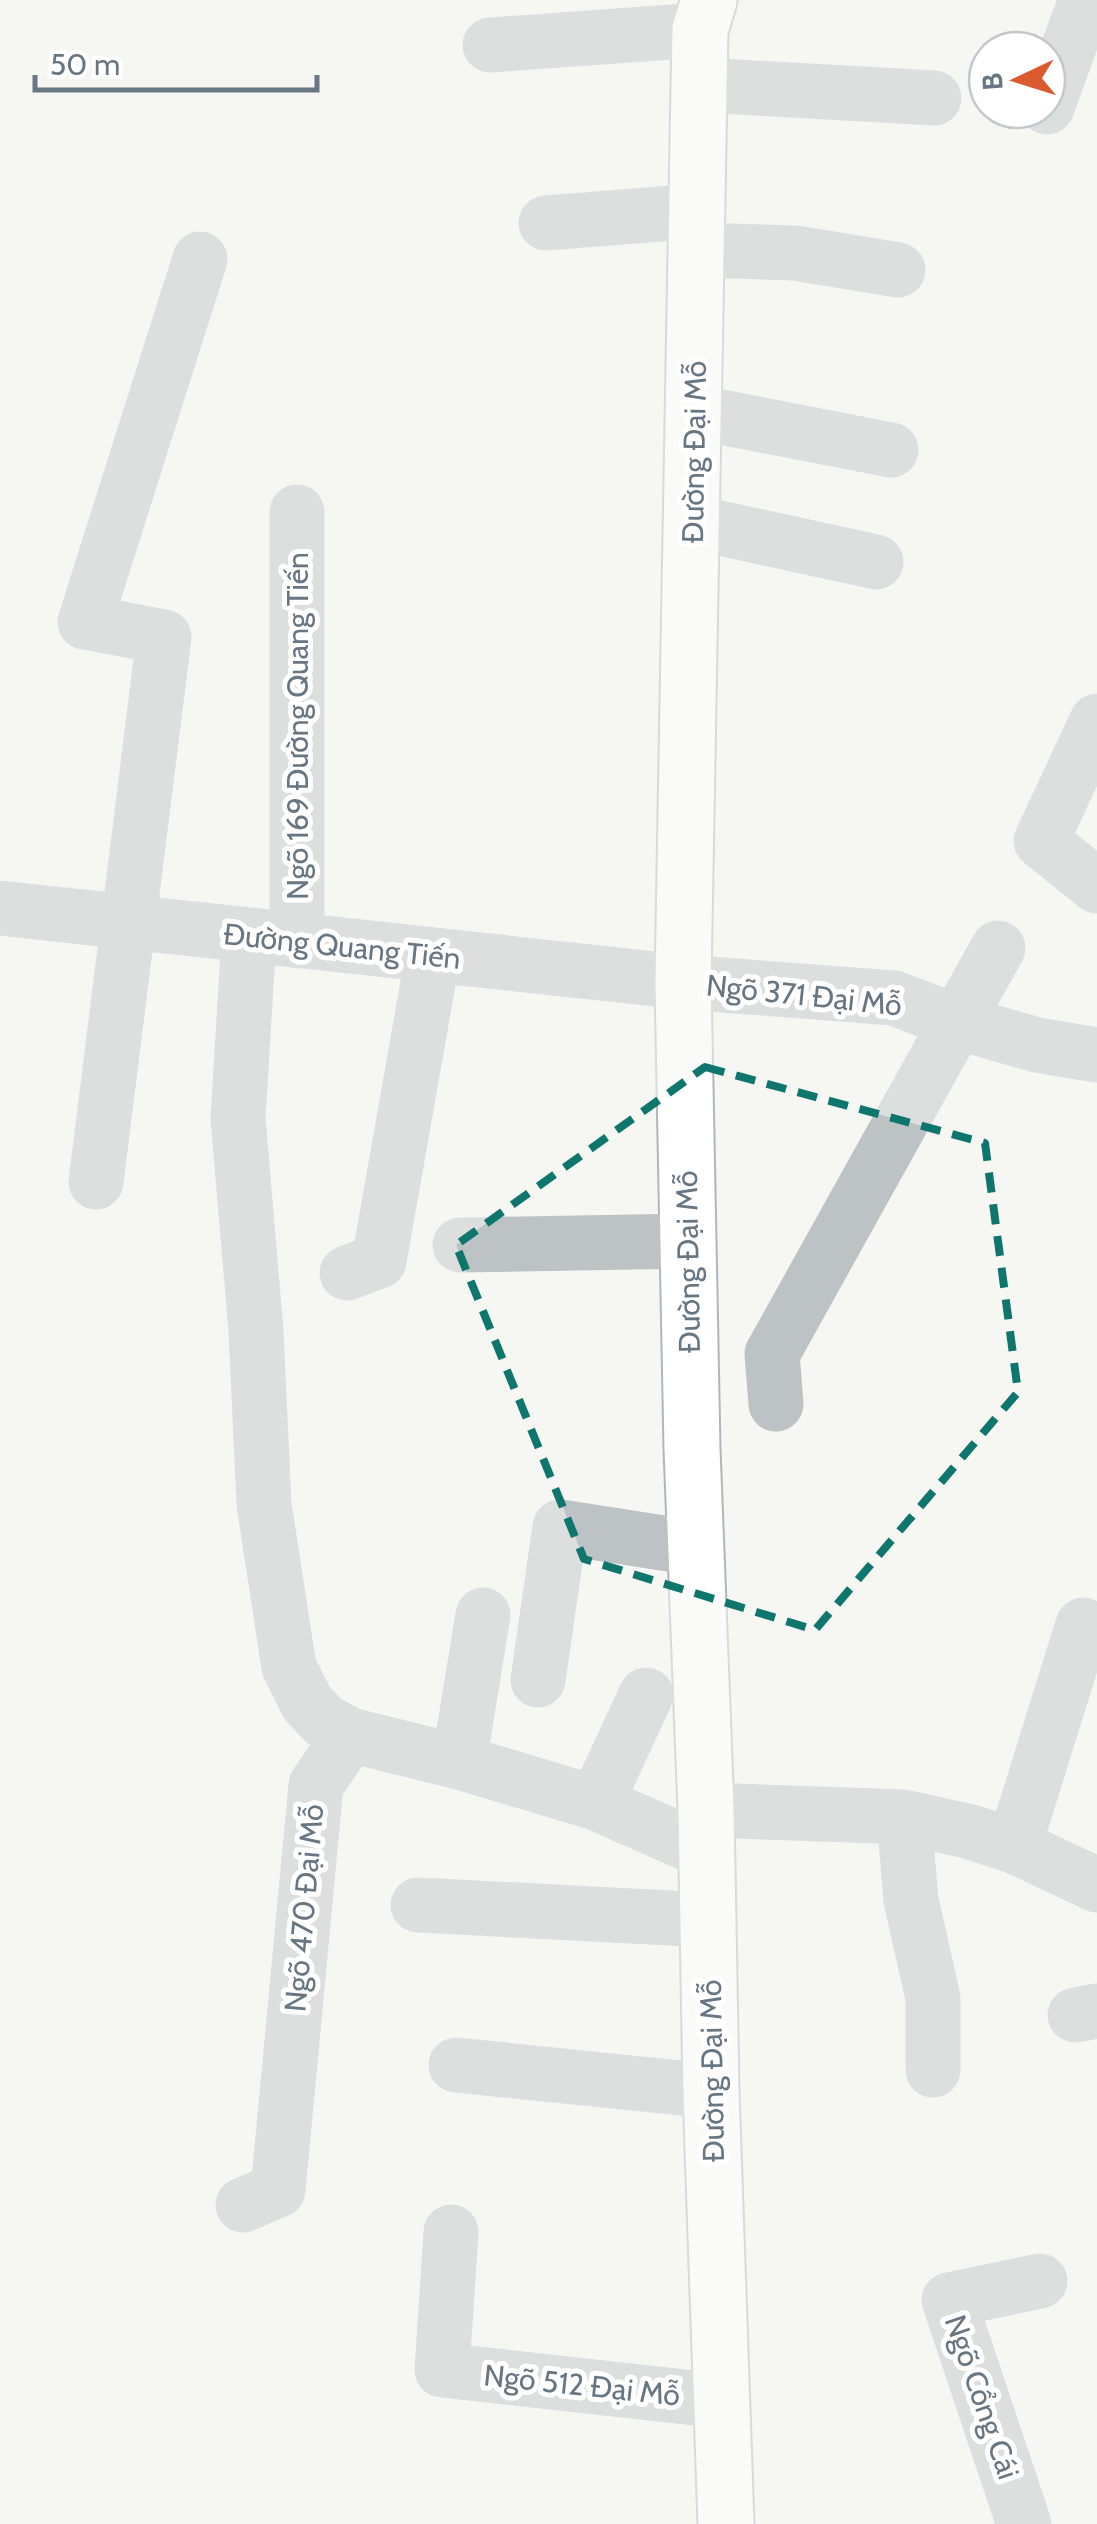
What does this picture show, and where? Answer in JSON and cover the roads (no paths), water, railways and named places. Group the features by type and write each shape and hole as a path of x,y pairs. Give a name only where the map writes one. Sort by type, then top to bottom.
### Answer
{"main road":[{"name":"Đường Đại Mỗ","path":"704,15 683,982 695,1548 710,1920 711,2092 726,2524"}],"street":[{"path":"1067,52 1086,0"},
{"path":"490,46 704,15"},
{"path":"701,84 934,98"},
{"path":"546,223 698,231 795,253 898,270"},
{"path":"96,1182 164,637 85,622 200,259"},
{"path":"694,412 891,450"},
{"name":"Ngõ 169 Đường Quang Tiến","path":"298,512 273,939 238,1118 256,1331 264,1504 289,1667 307,1703 324,1721 350,1735"},
{"path":"692,522 876,562"},
{"path":"1097,722 1041,841 1097,886"},
{"name":"Đường Quang Tiến","path":"0,908 683,982"},
{"path":"776,1404 772,1354 998,948"},
{"path":"348,1273 379,1261 433,955"},
{"name":"Ngõ 371 Đại Mỗ","path":"683,982 894,998 1037,1046 1097,1056"},
{"path":"460,1246 688,1241"},
{"path":"538,1680 560,1527 695,1548"},
{"path":"459,1762 482,1615"},
{"path":"1014,1846 1083,1626"},
{"path":"596,1803 646,1695"},
{"path":"350,1735 707,1831 904,1817 1014,1846 1097,1885"},
{"name":"Ngõ 470 Đại Mỗ","path":"243,2204 278,2190 316,1785 350,1735"},
{"path":"904,1817 911,1900 933,1998 933,2070"},
{"path":"418,1905 710,1920"},
{"path":"456,2065 711,2092"},
{"name":"Ngõ 512 Đại Mỗ","path":"451,2232 442,2370 722,2401"},
{"name":"Ngõ Cổng Cái","path":"1024,2524 949,2300 1040,2281"}]}
